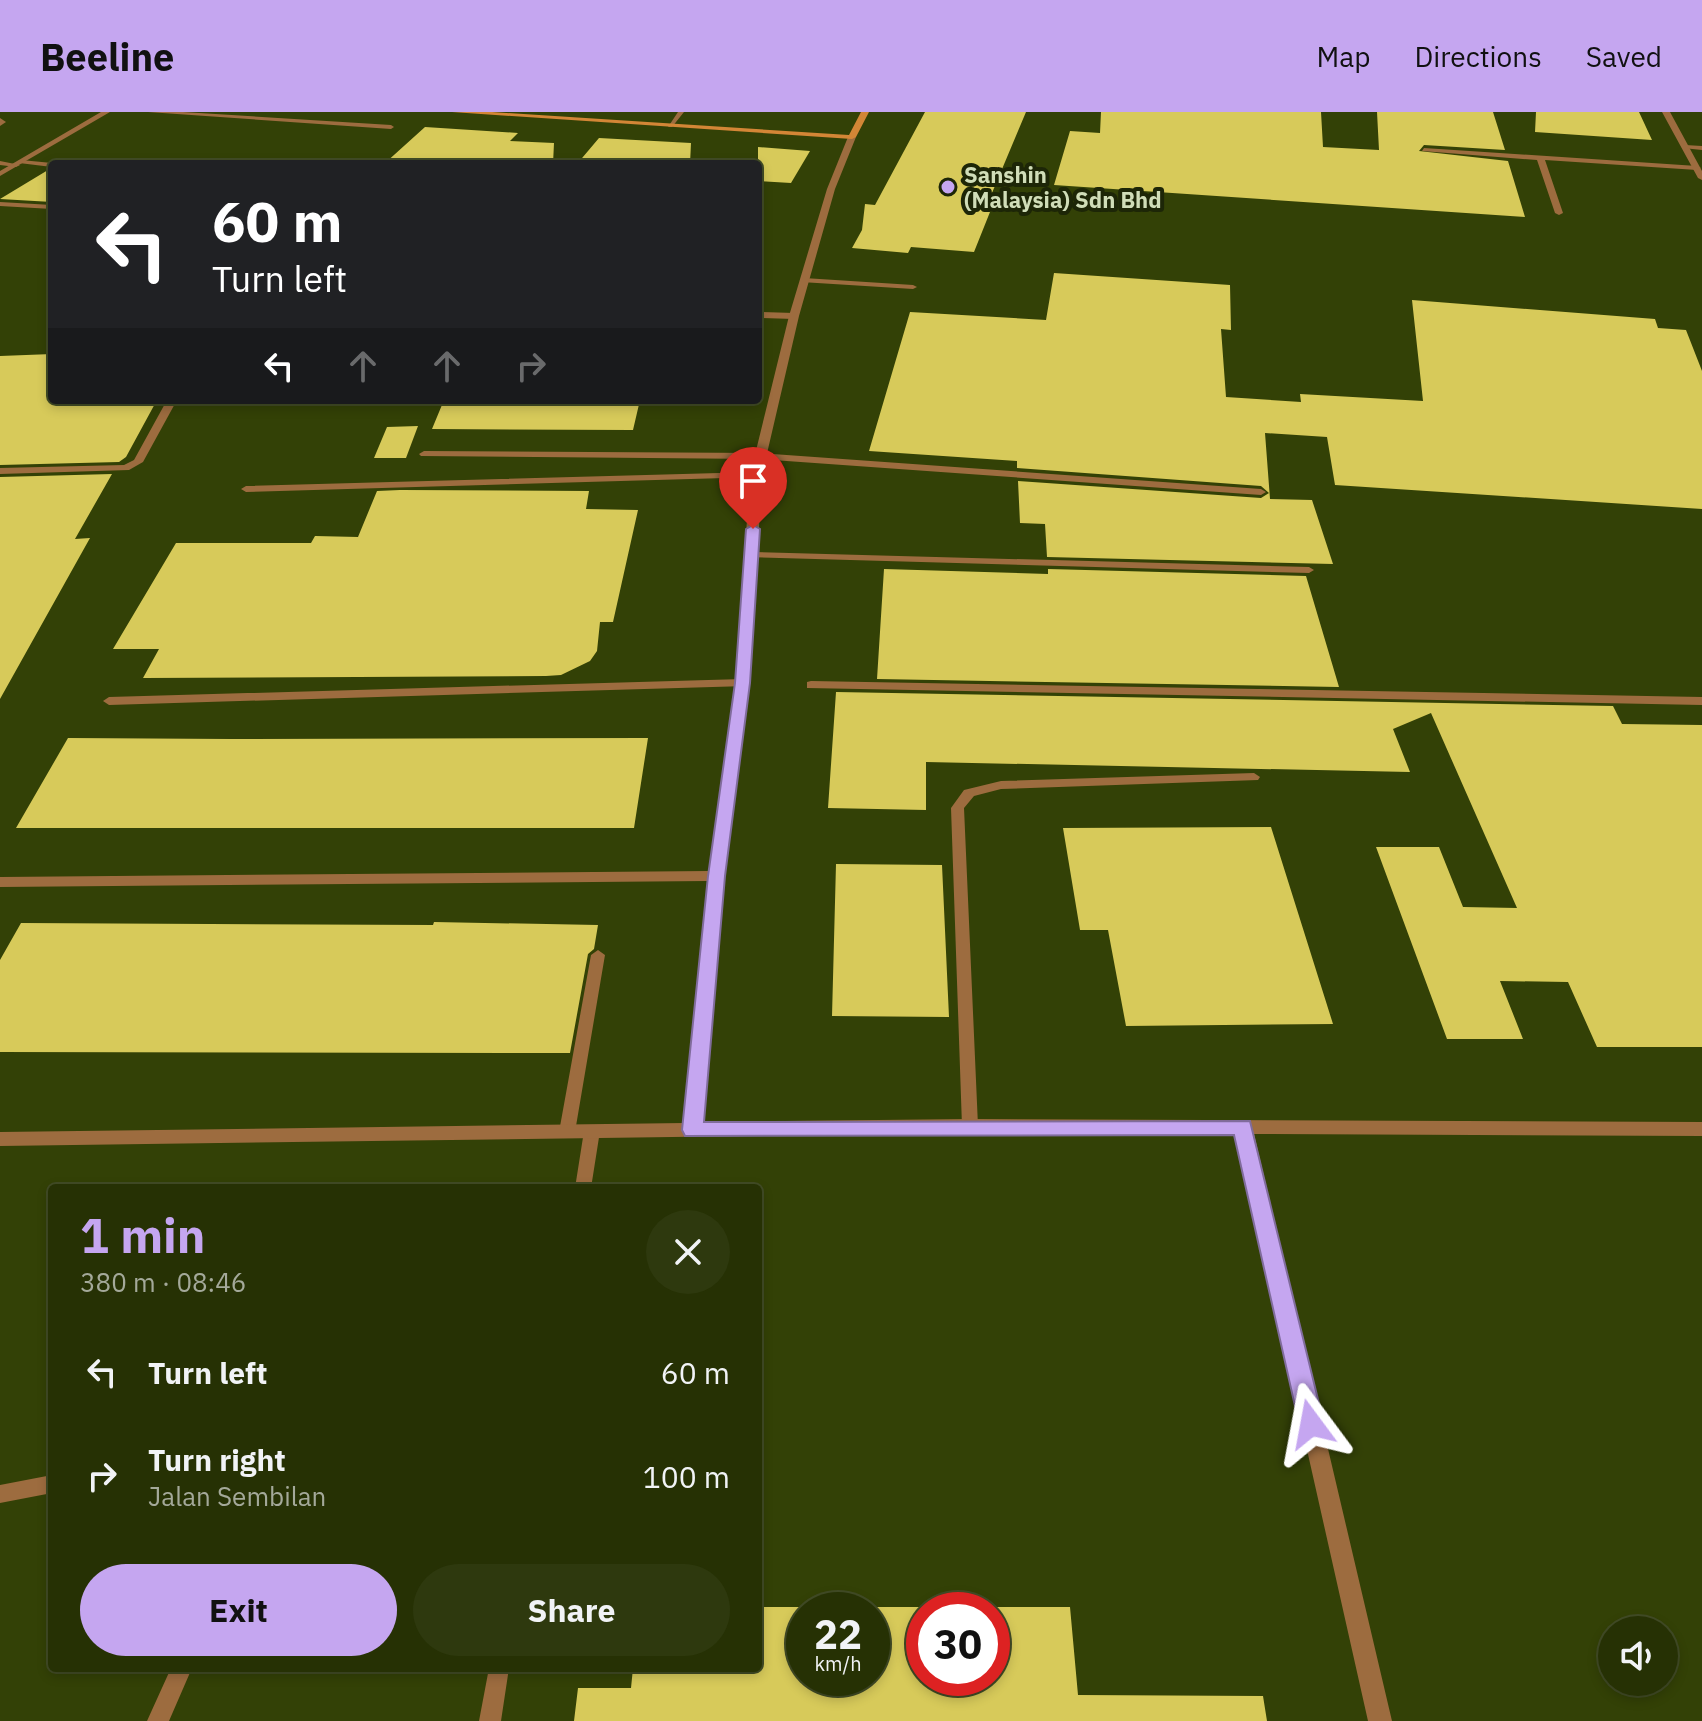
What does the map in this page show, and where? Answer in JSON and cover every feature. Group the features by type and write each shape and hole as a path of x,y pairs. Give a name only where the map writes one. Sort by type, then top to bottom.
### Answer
{"main road":[{"path":"456,112 852,137 865,112"}],"street":[{"path":"0,174 106,112"},
{"path":"1666,112 1702,178"},
{"path":"693,1130 716,876 743,683 756,475 804,280 831,189 852,137"},
{"path":"0,882 716,876"},
{"path":"0,1139 970,1126 1702,1129"},
{"path":"1243,1126 1380,1721"}],"lane":[{"path":"151,112 391,127"},
{"path":"250,118 259,112"},
{"path":"670,126 681,112"},
{"path":"1685,147 1702,148"},
{"path":"1424,150 1697,168"},
{"path":"1540,157 1559,213"},
{"path":"0,163 48,165"},
{"path":"0,204 48,207"},
{"path":"804,280 913,287"},
{"path":"762,315 794,316"},
{"path":"0,471 126,468 138,462 170,404"},
{"path":"424,454 760,456 1261,492"},
{"path":"246,489 756,475"},
{"path":"751,555 1309,570"},
{"path":"109,701 743,683"},
{"path":"811,685 1702,701"},
{"path":"970,1126 957,808 969,793 1001,785 1254,777"},
{"path":"567,1132 598,955"},
{"path":"584,1184 592,1131"},
{"path":"0,1494 48,1485"},
{"path":"158,1721 180,1672"},
{"path":"490,1721 498,1672"}],"building":[{"name":"Sanshin (Malaysia) Sdn Bhd","path":"925,112 1026,112 984,212 990,212 974,252 911,247 908,253 852,248 862,230 865,204 875,205"},
{"path":"1101,112 1321,112 1323,147 1379,150 1377,112 1493,112 1505,150 1424,145 1419,151 1508,161 1525,217 1054,185 1070,131 1100,133"},
{"path":"1536,112 1639,112 1652,140 1535,132"},
{"path":"425,127 518,133 510,141 554,143 553,160 388,160"},
{"path":"599,138 691,143 690,160 580,160"},
{"path":"758,147 810,151 791,183 762,181 762,160 758,160"},
{"path":"48,170 48,202 0,199"},
{"path":"1054,273 1230,285 1231,330 1221,329 1226,397 1301,402 1300,394 1423,401 1412,300 1655,319 1658,328 1686,330 1702,371 1702,509 1335,485 1327,437 1265,433 1270,499 1312,500 1333,564 1047,557 1045,524 1020,523 1018,481 1261,498 1269,493 1261,486 1017,468 1017,461 869,451 910,312 1046,320"},
{"path":"48,354 48,404 155,404 126,457 119,462 0,465 0,356"},
{"path":"442,404 639,404 633,430 432,429"},
{"path":"418,426 406,458 374,458 387,427"},
{"path":"112,474 75,539 90,538 0,699 0,477"},
{"path":"377,491 589,491 586,509 638,510 613,622 600,622 597,651 590,661 561,675 546,676 143,678 159,649 113,649 176,543 311,543 315,536 358,537"},
{"path":"884,569 1048,574 1048,569 1306,576 1339,687 877,679"},
{"path":"836,692 1613,706 1622,724 1702,725 1702,1047 1597,1047 1568,982 1500,981 1523,1039 1447,1039 1376,847 1439,847 1463,907 1517,908 1431,713 1393,729 1410,772 926,762 926,810 828,808"},
{"path":"68,738 648,738 634,828 16,828"},
{"path":"1271,827 1333,1024 1126,1026 1108,930 1080,930 1063,828"},
{"path":"836,864 942,865 949,1017 832,1016"},
{"path":"434,922 598,925 594,949 588,954 570,1053 0,1052 0,960 21,923 433,925"},
{"path":"762,1607 786,1607 786,1696 890,1696 890,1607 906,1607 906,1696 1010,1696 1010,1607 1070,1607 1078,1695 1263,1696 1267,1721 574,1721 578,1688 631,1688 633,1672 762,1672"}],"place":[{"name":"Sanshin (Malaysia) Sdn Bhd","path":"948,187"}],"route":[{"path":"753,529 743,683 716,876 693,1130 1243,1126 1311,1424"}]}
